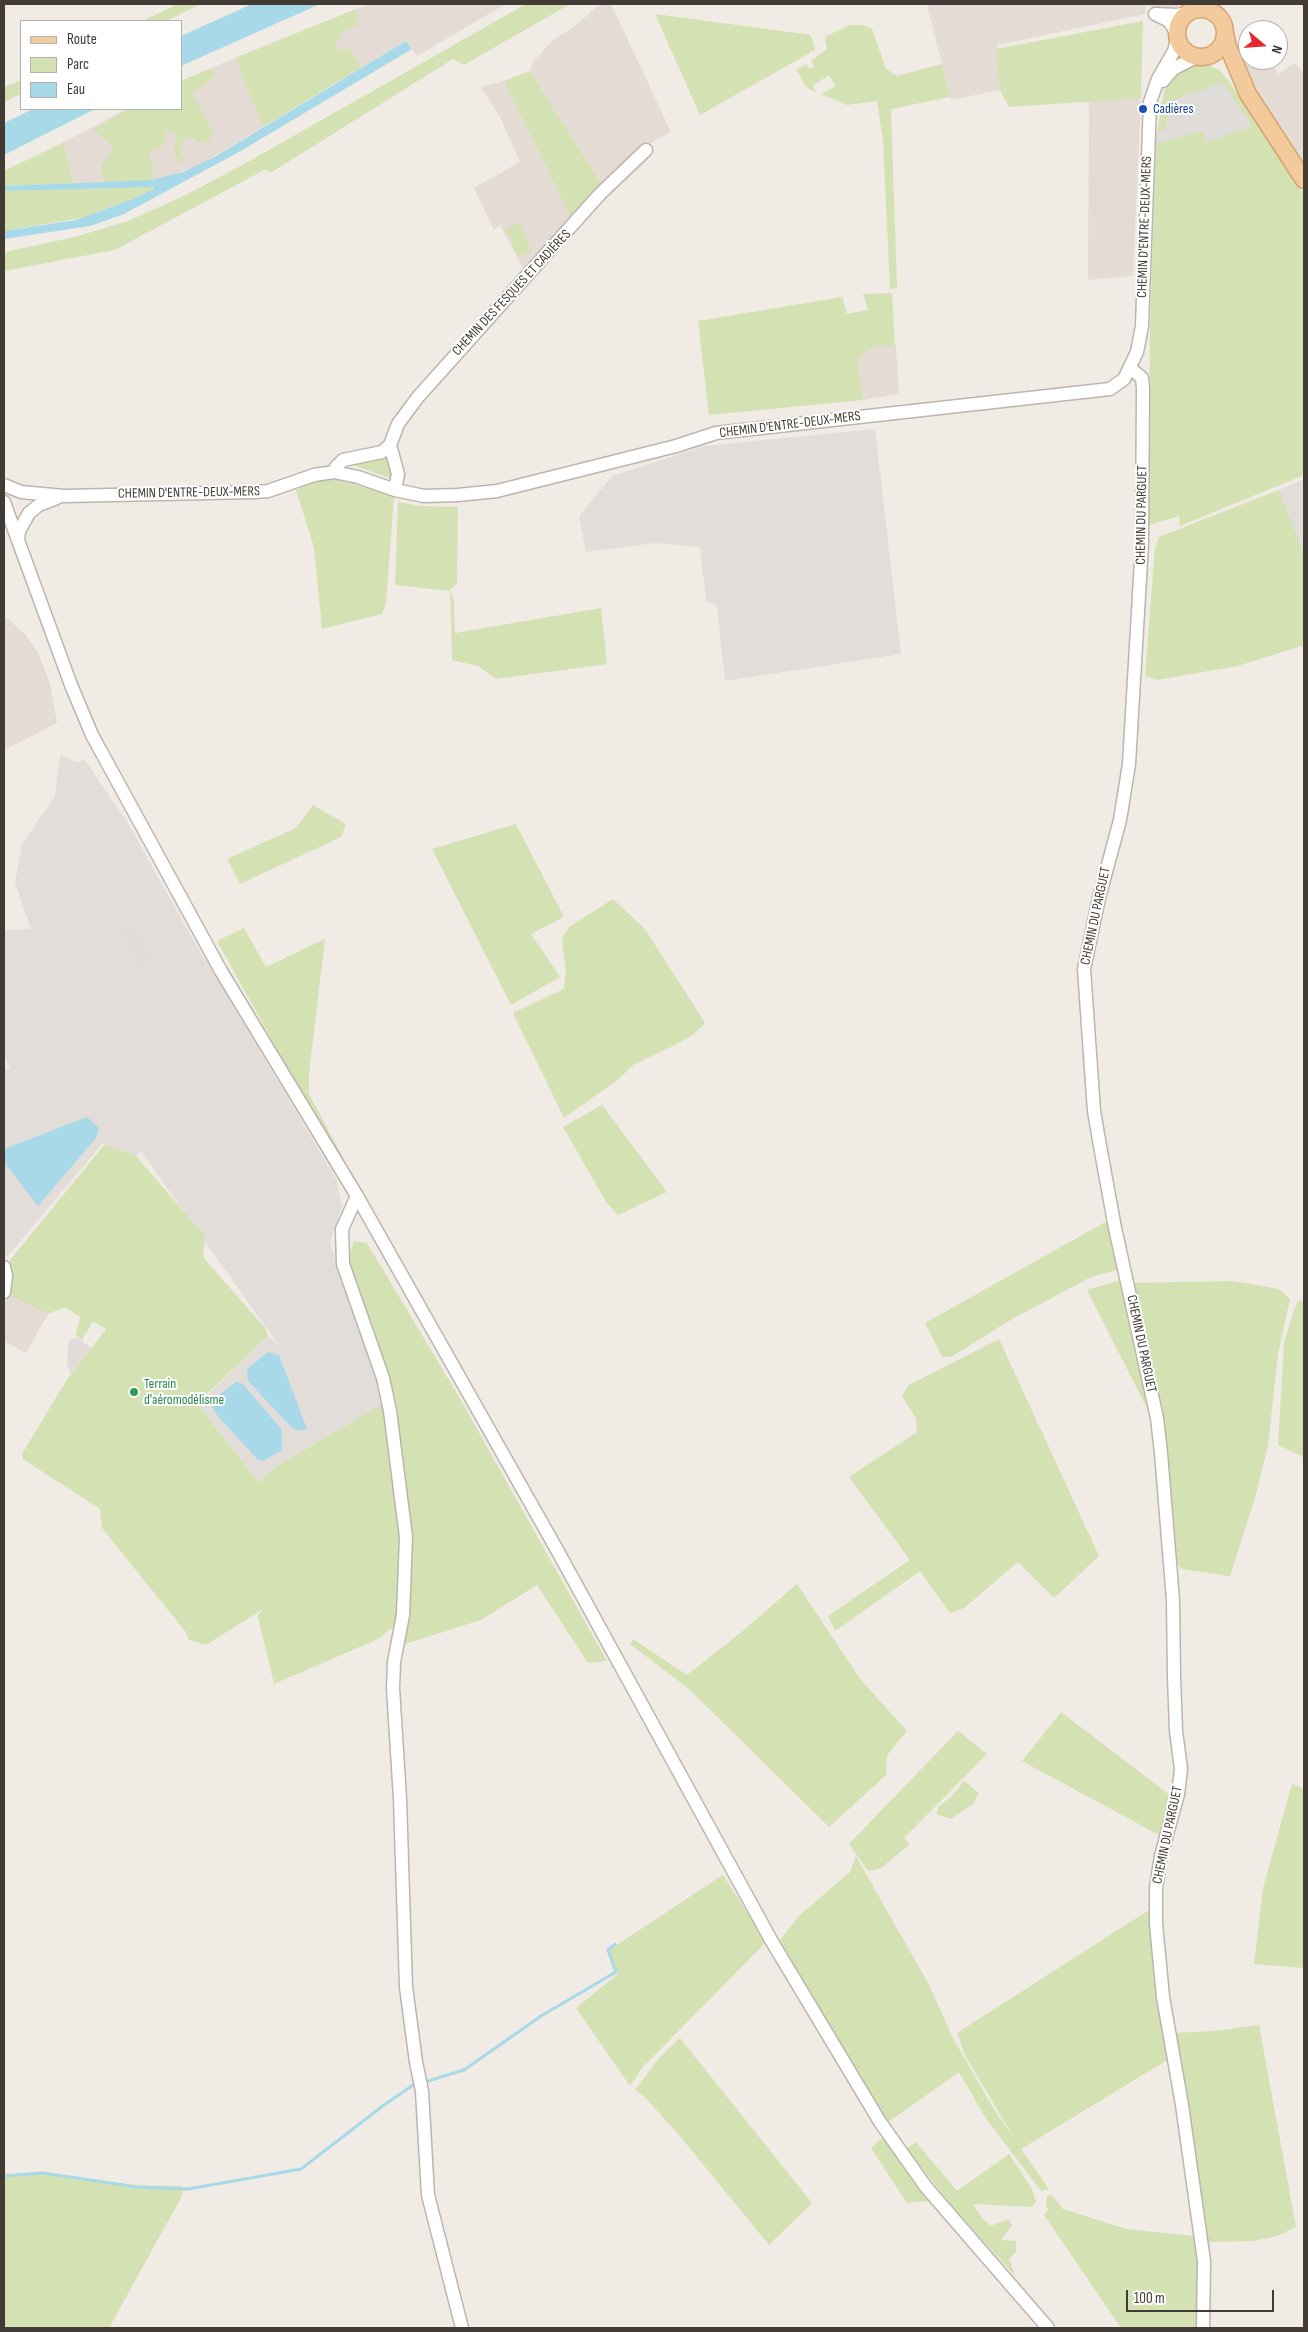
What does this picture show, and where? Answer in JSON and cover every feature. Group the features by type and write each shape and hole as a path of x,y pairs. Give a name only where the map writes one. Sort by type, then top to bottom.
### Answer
{"main road":[{"path":"1215,4 1228,47 1248,94"},
{"path":"1201,57 1220,48 1223,26 1209,10 1192,8 1179,21 1177,36 1184,51 1201,57 1218,61 1248,94 1304,180"}],"street":[{"path":"1177,36 1169,21 1155,14 1177,15 1192,8"},
{"name":"CHEMIN D'ENTRE-DEUX-MERS","path":"4,485 21,492 64,496 268,491 314,474 334,472 358,477 395,490 424,496 458,495 497,491 676,446 716,433 1110,389 1124,379 1130,368 1137,352 1142,326 1150,102 1158,79 1174,51 1177,36"},
{"name":"CHEMIN D'ENTRE-DEUX-MERS","path":"1150,102 1161,82 1173,70 1201,57"},
{"name":"CHEMIN DES FESQUES ET CADIÈRES","path":"390,445 402,417 424,389 600,194 646,150"},
{"name":"CHEMIN DU PARGUET","path":"1130,368 1142,378 1142,544 1130,764 1120,820 1096,907 1084,969 1094,1111 1157,1418 1161,1453 1173,1600 1174,1695 1181,1768 1178,1794 1161,1856 1157,1880 1156,1924 1163,1997 1182,2105 1204,2261 1203,2328"},
{"path":"334,472 342,460 382,452 390,445 398,474 395,490"},
{"name":"CHEMIN D'ENTRE-DEUX-MERS","path":"39,494 24,496 12,502 6,508 22,514 48,500 64,496"},
{"path":"6,508 71,685 92,735 221,971 357,1196 556,1548 738,1882 849,2074 880,2122 926,2187 1048,2328"},
{"name":"CHEMIN D'ENTRE-DEUX-MERS","path":"18,540 21,526 34,509"},
{"path":"357,1196 342,1229 342,1264 382,1378 390,1410 406,1538 403,1615 394,1662 393,1688 400,1799 406,1987 413,2046 422,2091 428,2195 462,2328"},
{"path":"4,1267 6,1276 4,1292"}],"shaded area":[{"path":"370,4 506,4 417,56 406,41 346,77 317,25"},
{"path":"600,4 611,4 671,132 637,151 602,185 530,71 534,61 552,41 575,26"},
{"path":"927,4 1182,4 1170,10 1146,5 1145,14 997,45 1000,90 951,100"},
{"path":"235,58 263,127 199,165 175,174 151,180 73,183 64,142 125,110 182,110 182,81"},
{"path":"1295,63 1304,74 1304,167 1243,70 1276,70 1278,74 1288,70 1288,68"},
{"path":"504,81 572,220 523,268 500,225 494,230 474,188 520,162 499,115 481,87"},
{"path":"1223,82 1252,126 1206,143 1203,131 1153,144 1154,132 1166,129 1168,102"},
{"path":"1141,98 1133,276 1088,280 1089,100"},
{"path":"876,346 896,346 899,394 863,400 857,358"},
{"path":"875,429 901,654 725,681 717,605 706,601 700,547 655,543 586,552 579,516 612,476 705,446"},
{"path":"1304,479 1304,553 1279,490"},
{"path":"4,616 25,634 37,651 50,683 57,723 4,750"},
{"path":"60,755 77,762 85,760 129,825 184,924 336,1179 342,1206 330,1243 386,1404 279,1465 258,1482 198,1404 268,1336 279,1346 141,1151 136,1156 103,1143 7,1257 4,1252 4,1070 10,1068 4,1055 4,930 31,929 15,883 22,844 55,796"},
{"path":"132,928 150,962 142,966 123,932"},
{"path":"9,1295 48,1314 26,1353 4,1341 4,1304"},
{"path":"77,1337 91,1348 72,1374 67,1367 68,1348 69,1341"}],"green space":[{"path":"178,4 201,4 168,20 144,20"},
{"path":"526,4 570,4 464,65 453,59 272,172 264,170 114,250 4,271 4,252 75,237 128,221 186,195"},
{"path":"356,9 357,25 341,33 334,49 338,51 349,48 362,67 263,127 235,58"},
{"path":"655,14 811,35 815,50 700,115"},
{"path":"1143,21 1141,98 1009,107 1000,90 996,49"},
{"path":"849,25 863,25 872,29 886,69 897,76 942,64 950,97 891,109 897,288 890,289 883,141 877,101 847,105 821,94 836,86 829,75 813,85 816,92 807,88 796,70 807,64 809,69 815,67 811,61 827,49 825,37"},
{"path":"1192,64 1206,64 1219,70 1229,81 1304,195 1304,475 1180,526 1179,516 1149,525 1150,333 1156,140 1164,91 1174,73"},
{"path":"212,68 215,74 205,85 192,93 213,132 208,143 199,143 193,137 183,140 180,151 185,161 177,162 174,151 176,135 167,130 164,145 152,150 149,156 154,167 151,180 104,182 101,166 112,152 111,144 93,130 126,110 182,110 182,81"},
{"path":"530,71 602,185 572,220 504,81"},
{"path":"20,80 20,94 4,102 4,87"},
{"path":"64,142 73,183 4,186 4,171"},
{"path":"153,187 154,189 130,200 81,218 4,231 4,191"},
{"path":"520,223 532,251 518,257 506,228"},
{"path":"892,293 895,346 876,346 857,358 863,400 709,415 698,321 842,297 847,314 868,310 863,294"},
{"path":"380,457 390,460 395,480 347,463"},
{"path":"336,479 394,496 386,604 382,614 322,629 314,547 296,490 320,480"},
{"path":"1279,490 1304,553 1304,645 1238,666 1157,680 1145,676 1155,548 1159,537"},
{"path":"398,502 419,506 458,507 457,583 450,591 395,585"},
{"path":"450,591 454,601 455,633 601,608 607,664 496,679 478,666 452,660"},
{"path":"313,805 346,824 341,837 240,884 227,859 296,828"},
{"path":"516,824 564,917 531,934 560,977 511,1005 432,849"},
{"path":"613,899 645,929 705,1023 694,1034 677,1044 633,1065 619,1079 564,1118 513,1013 564,989 566,971 562,939 569,927"},
{"path":"244,928 266,967 325,939 309,1074 309,1094 343,1158 340,1162 217,941"},
{"path":"602,1105 667,1192 618,1215 606,1202 563,1127"},
{"path":"105,1144 136,1156 205,1236 203,1257 265,1328 268,1336 197,1403 258,1482 279,1465 386,1404 403,1534 398,1623 378,1639 274,1684 258,1616 263,1609 206,1645 189,1640 185,1631 102,1528 100,1509 23,1459 22,1454 66,1381 106,1329 93,1321 82,1340 76,1335 80,1317 65,1307 48,1314 9,1295 10,1260"},
{"path":"1109,1220 1118,1270 1091,1277 1012,1319 951,1357 942,1357 925,1323"},
{"path":"354,1241 367,1243 459,1397 607,1661 588,1663 537,1585 481,1620 405,1644 409,1535 395,1406 347,1260"},
{"path":"1121,1280 1152,1418 1087,1290"},
{"path":"1233,1281 1279,1289 1290,1299 1278,1354 1268,1446 1255,1498 1230,1576 1182,1569 1175,1561 1131,1283"},
{"path":"1299,1300 1304,1302 1304,1457 1278,1445 1284,1343"},
{"path":"999,1339 1099,1556 1054,1598 1018,1562 964,1608 950,1613 920,1571 835,1631 828,1616 910,1560 849,1477 917,1432 916,1418 902,1396 909,1385"},
{"path":"797,1584 861,1680 907,1731 887,1755 886,1775 829,1827 689,1689 630,1644 633,1639 687,1675 739,1634"},
{"path":"1061,1712 1171,1796 1161,1836 1022,1761"},
{"path":"958,1731 987,1754 904,1838 910,1844 880,1869 868,1871 849,1844"},
{"path":"964,1781 979,1793 973,1804 951,1819 936,1814 939,1806 951,1797"},
{"path":"1292,1784 1304,1789 1304,1968 1254,1964 1263,1888"},
{"path":"856,1856 928,1983 953,2038 993,2108 1014,2138 965,2055 957,2033 1149,1910 1155,1970 1169,2059 1021,2149 1049,2189 1041,2191 985,2117 959,2072 887,2123 867,2095 780,1940 799,1916 850,1872"},
{"path":"723,1875 766,1942 642,2068 630,2086 576,2008 618,1974 609,1950"},
{"path":"1259,2025 1296,2227 1277,2236 1253,2241 1210,2242 1207,2244 1174,2033 1215,2031"},
{"path":"680,2038 812,2203 769,2245 679,2135 643,2095 635,2090 659,2058"},
{"path":"883,2137 928,2201 907,2203 871,2148"},
{"path":"916,2142 957,2191 1009,2154 1032,2189 1036,2202 1031,2207 973,2204 982,2218 991,2226 1008,2219 1012,2225 1001,2240 1016,2241 1016,2252 1009,2259 1015,2276 952,2206 907,2149"},
{"path":"43,2172 82,2180 149,2186 181,2186 183,2194 109,2328 4,2328 4,2174"},
{"path":"1051,2194 1063,2209 1126,2229 1194,2236 1199,2264 1198,2328 1121,2328 1044,2215 1048,2210 1046,2204 1047,2196"}],"water":[{"path":"252,4 320,4 182,66 182,36"},
{"path":"406,41 412,49 239,152 124,214 90,226 4,239 4,231 76,220 154,189 153,187 4,191 4,186 151,180 183,172 216,156"},
{"path":"31,110 93,110 4,155 4,123"},
{"path":"87,1117 99,1128 96,1138 38,1206 4,1162 4,1149"},
{"path":"268,1352 279,1355 307,1429 300,1431 292,1428 248,1381 247,1369"},
{"path":"236,1382 243,1384 282,1430 282,1450 263,1461 257,1459 217,1415 211,1405 213,1400"}],"waterway":[{"path":"428,2081 464,2070 541,2016 616,1972 608,1950 615,1944"},
{"path":"4,2176 43,2173 137,2187 188,2189 301,2169 384,2105 416,2083"}],"place":[{"name":"Cadières","path":"1143,109"},
{"name":"Terrain d'aéromodélisme","path":"134,1392"}]}
